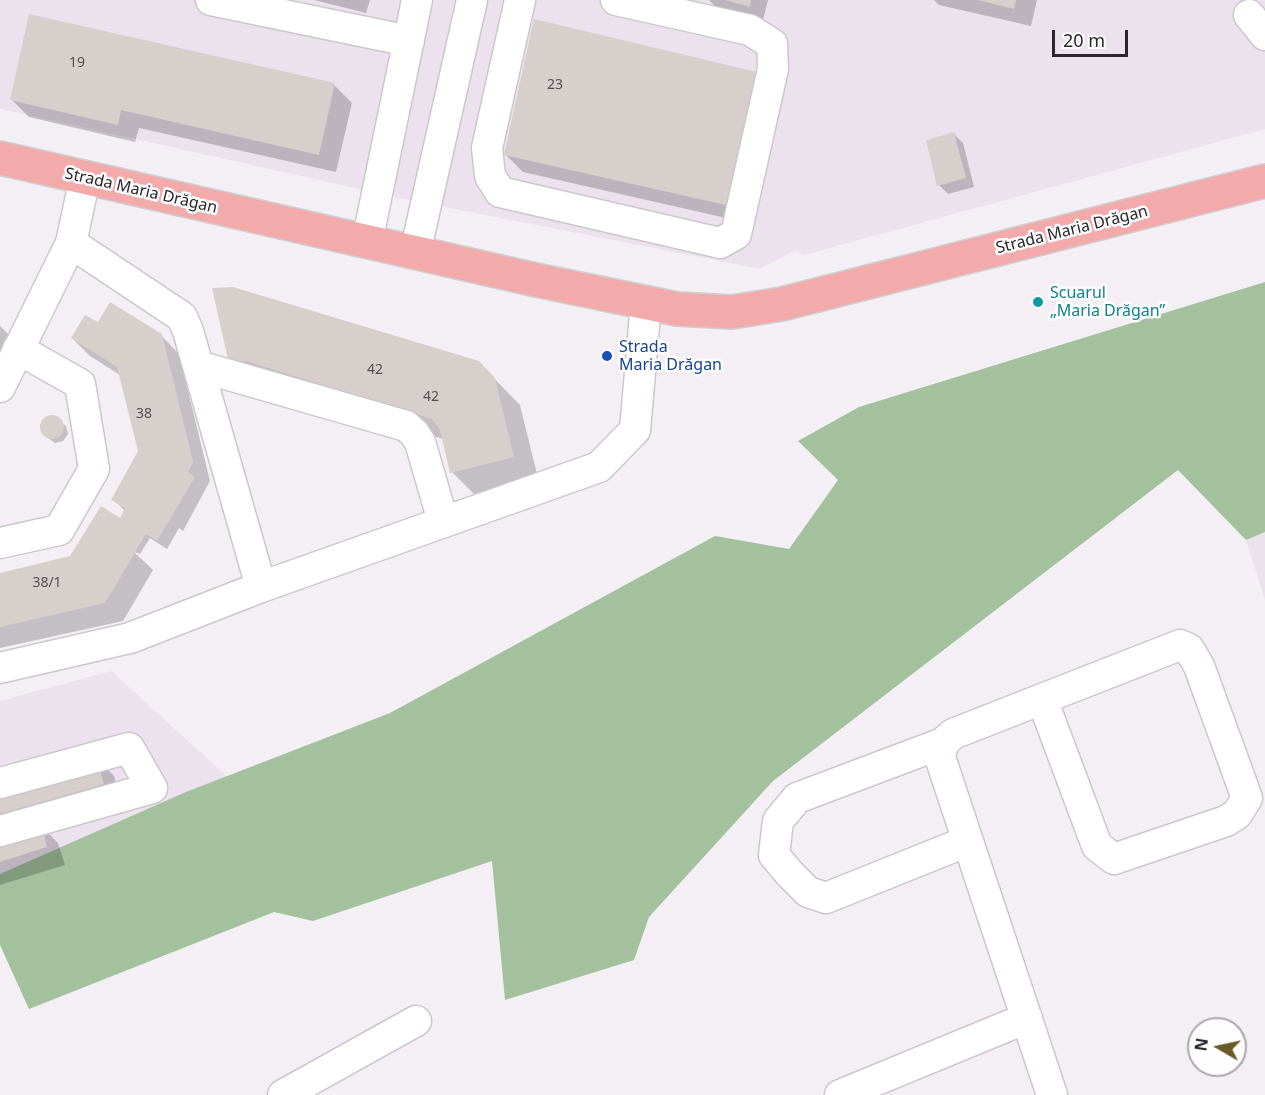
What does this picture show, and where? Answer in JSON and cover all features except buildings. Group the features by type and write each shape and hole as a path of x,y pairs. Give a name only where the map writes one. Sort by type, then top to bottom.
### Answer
{"main road":[{"name":"Strada Maria Drăgan","path":"0,158 415,254 646,303 677,309 732,312 782,304 1265,181"}],"lane":[{"path":"211,0 409,41"},
{"path":"367,242 417,0"},
{"path":"415,254 472,0"},
{"path":"520,0 487,148 490,176 500,192 720,243 736,234 773,69 772,45 750,30 616,0"},
{"path":"0,387 71,243 85,178"},
{"path":"71,243 182,317 188,331 261,586"},
{"path":"0,668 130,638 261,586 599,467 635,430 646,303"},
{"path":"0,543 59,530 94,470 80,384 18,349"},
{"path":"198,366 406,426 420,442 443,521"},
{"path":"968,841 826,898 808,892 774,855 778,821 797,798 942,743 953,734 1042,699 1180,645 1189,649 1199,666 1247,798 1237,814 1226,821 1114,859 1097,846 1042,699"},
{"path":"942,743 940,757 1052,1095"},
{"path":"0,783 129,748 152,788 0,831"},
{"path":"840,1095 1027,1018"},
{"path":"283,1095 416,1021"}],"shaded area":[{"path":"0,0 1265,0 1265,129 804,255 794,251 760,269 404,199 0,109"},
{"path":"1265,532 1265,600 1246,540"},
{"path":"111,671 232,781 0,898 0,701"}],"green space":[{"path":"1265,282 1265,532 1246,540 1178,470 773,781 649,917 634,960 505,1000 492,861 313,921 274,912 29,1009 0,945 0,874 186,792 390,713 715,536 789,549 838,480 798,441 859,407"}],"place":[{"name":"Scuarul „Maria Drăgan”","path":"1038,302"},
{"name":"Strada Maria Drăgan","path":"607,356"}]}
